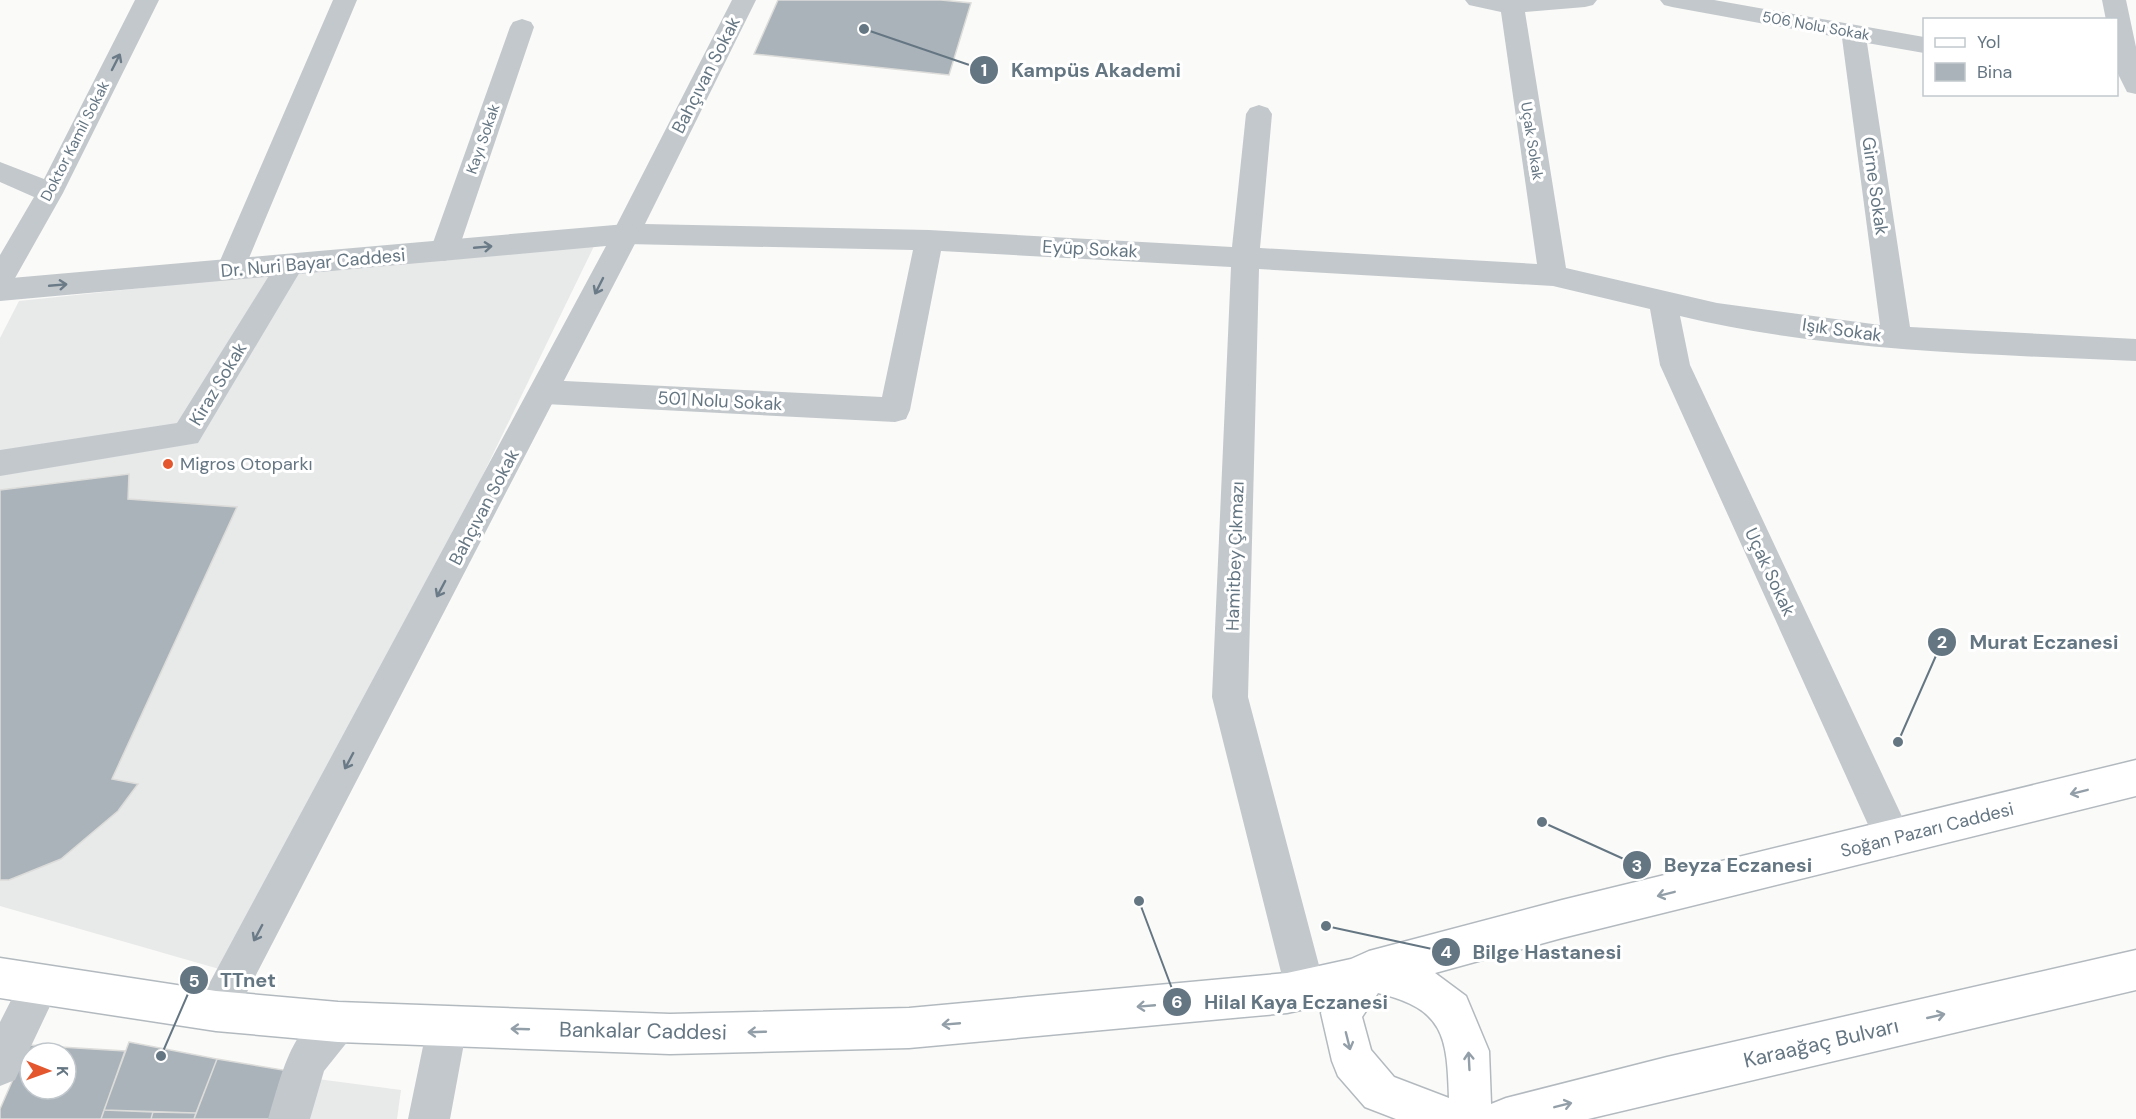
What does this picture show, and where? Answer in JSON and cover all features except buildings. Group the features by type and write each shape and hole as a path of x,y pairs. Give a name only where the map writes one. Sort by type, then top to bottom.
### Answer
{"main road":[{"name":"Soğan Pazarı Caddesi","path":"1296,991 1356,978 1369,971 1562,919 2136,778"},
{"name":"Karaağaç Bulvarı","path":"1506,1119 1667,1078 2136,970"},
{"path":"1449,1119 1380,1092 1353,1061 1341,1013 1369,971 1412,981 1452,1010 1468,1051 1471,1119"},
{"name":"Bankalar Caddesi","path":"0,978 216,1011 338,1022 670,1034 909,1028 1296,991"}],"street":[{"name":"Doktor Kamil Sokak","path":"0,280 50,193 147,0"},
{"path":"230,270 345,0"},
{"name":"Bahçıvan Sokak","path":"216,1011 545,392 744,0"},
{"path":"1477,0 1512,6 1585,0"},
{"name":"506 Nolu Sokak","path":"1672,0 1923,45"},
{"path":"2114,0 2117,18"},
{"name":"Uçak Sokak","path":"1512,6 1553,275"},
{"path":"2118,22 2127,73"},
{"name":"Kayı Sokak","path":"444,251 522,27"},
{"name":"Girne Sokak","path":"1852,33 1897,338"},
{"name":"Hamitbey Çıkmazı","path":"1259,114 1245,258 1230,697 1296,991"},
{"path":"0,171 50,193"},
{"name":"Dr. Nuri Bayar Caddesi","path":"0,290 626,234"},
{"name":"Eyüp Sokak","path":"626,234 929,240 1553,275"},
{"name":"501 Nolu Sokak","path":"545,392 895,410 929,240"},
{"name":"Kiraz Sokak","path":"0,463 187,434 290,265"},
{"name":"Işık Sokak","path":"1553,275 1717,314 1897,338 2136,350"},
{"name":"Uçak Sokak","path":"1663,301 1675,365 1893,838"},
{"path":"0,1065 40,985"},
{"path":"289,1119 306,1060 338,1022"},
{"path":"429,1119 447,1027"}],"shaded area":[{"path":"597,240 240,975 0,906 0,338 19,301"},
{"path":"310,1078 401,1090 397,1119 298,1119"}],"place":[{"name":"Kampüs Akademi","path":"864,29"},
{"name":"Migros Otoparkı","path":"168,464"},
{"name":"Murat Eczanesi","path":"1898,742"},
{"name":"Beyza Eczanesi","path":"1542,822"},
{"name":"Hilal Kaya Eczanesi","path":"1139,901"},
{"name":"Bilge Hastanesi","path":"1326,926"},
{"name":"TTnet","path":"161,1056"}]}
